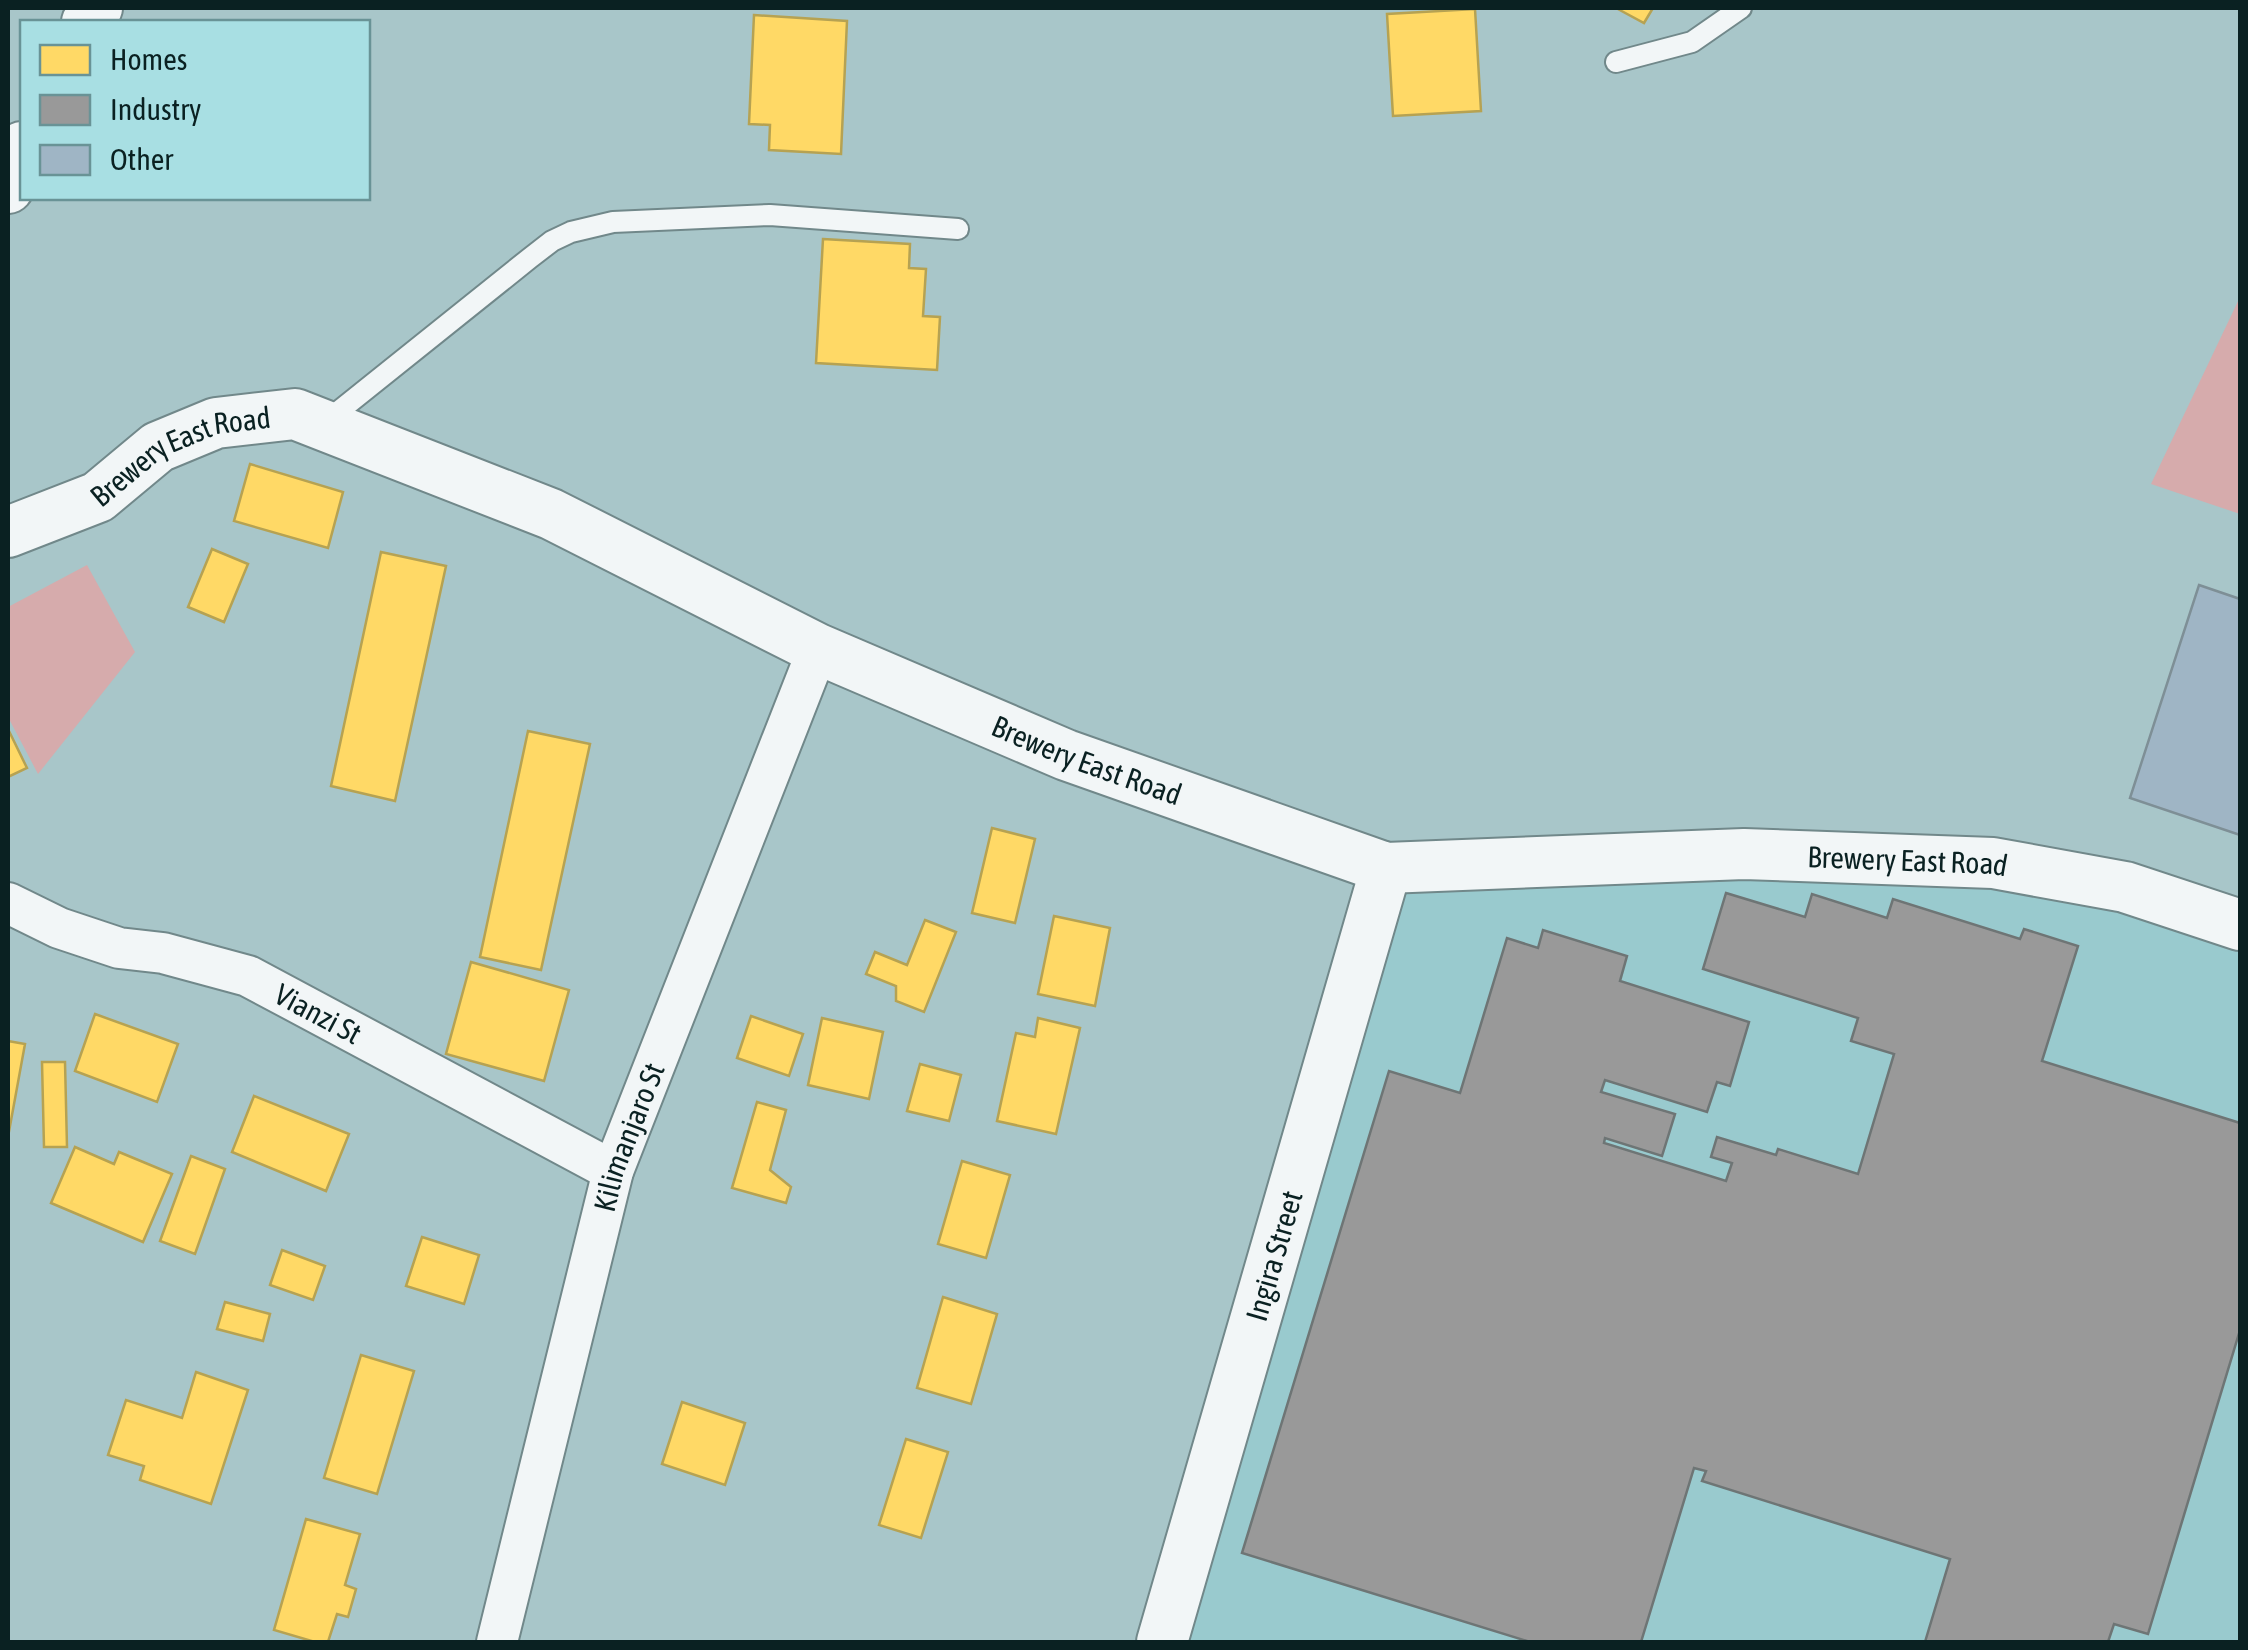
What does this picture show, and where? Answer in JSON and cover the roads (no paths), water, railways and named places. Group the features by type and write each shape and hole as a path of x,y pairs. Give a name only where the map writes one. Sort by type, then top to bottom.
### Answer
{"street":[{"path":"8,188 20,153"},
{"name":"Brewery East Road","path":"8,532 98,496 158,447 216,423 295,414 551,514 818,648 1066,755 1386,868 1744,854 1993,862 2126,886 2240,925"},
{"name":"Kilimanjaro St","path":"505,1640 613,1171 818,648"},
{"name":"Ingira Street","path":"1162,1642 1386,868"},
{"name":"Vianzi St","path":"8,903 59,928 119,948 163,953 248,976 613,1171"}],"lane":[{"path":"1616,62 1692,42 1741,8"},
{"path":"322,424 541,249 571,232 613,222 770,215 958,229"}]}
